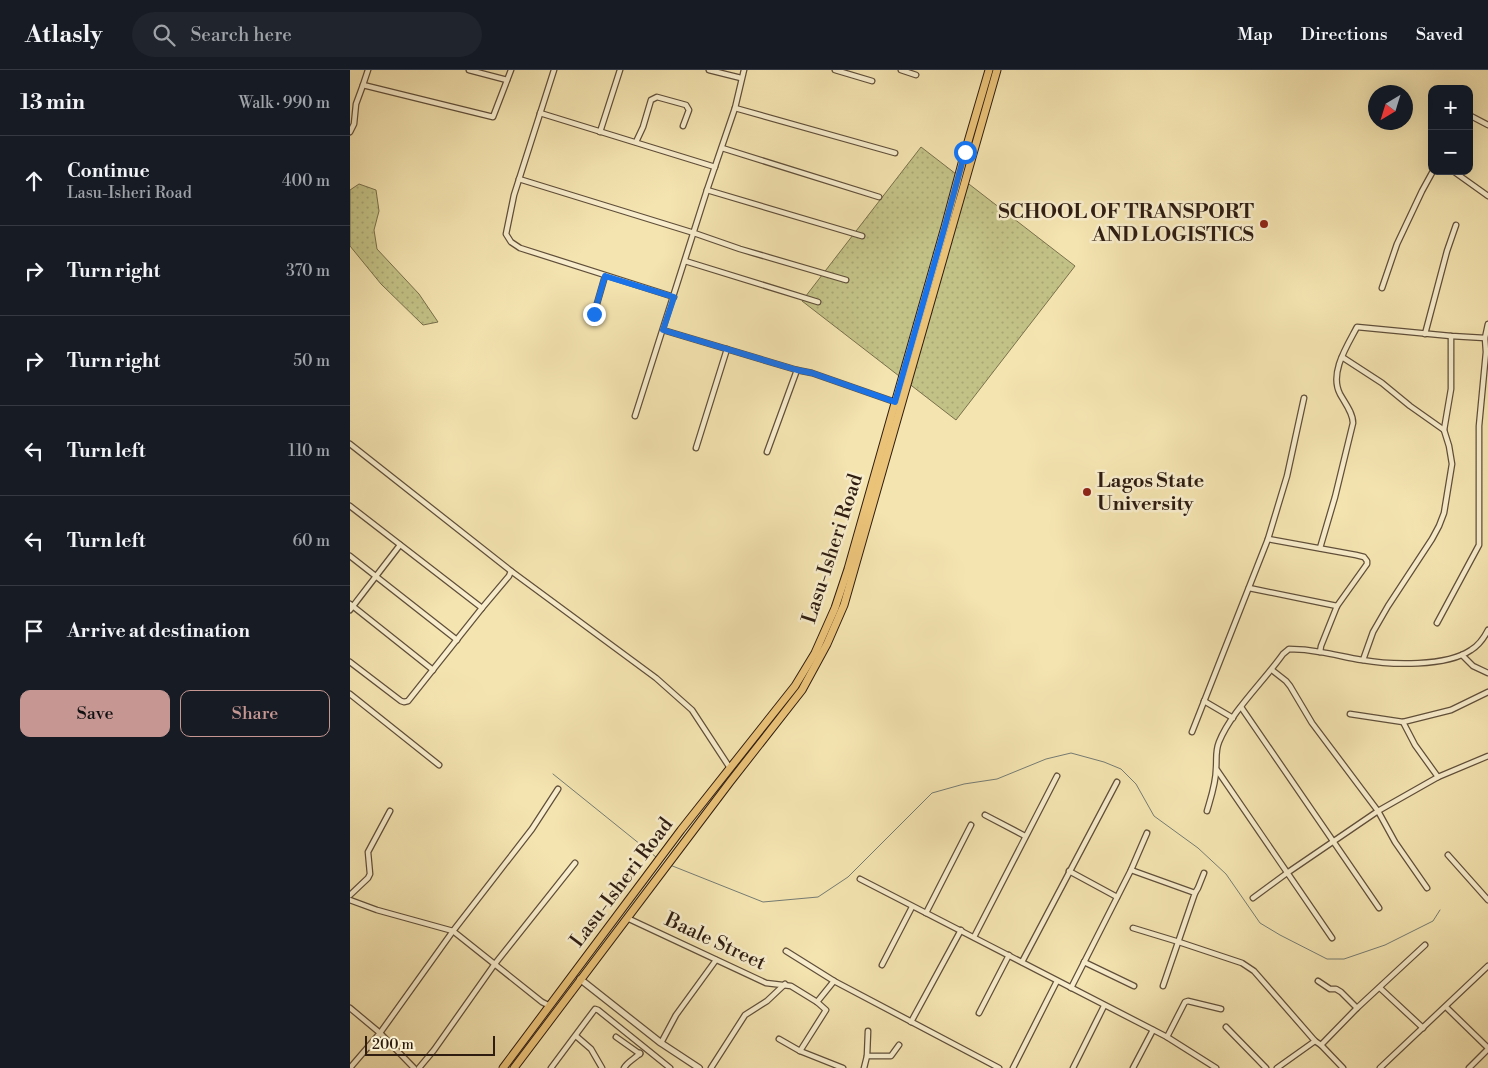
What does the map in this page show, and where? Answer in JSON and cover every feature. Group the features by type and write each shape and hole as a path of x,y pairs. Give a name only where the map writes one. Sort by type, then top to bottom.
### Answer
{"main road":[{"name":"Lasu-Isheri Road","path":"514,1068 802,690 837,624 854,570 969,153 989,70"},
{"name":"Lasu-Isheri Road","path":"503,1068 661,858 795,686 818,646 835,608 848,569 943,234 996,70"}],"street":[{"path":"350,132 354,124 356,104 368,70"},
{"path":"469,70 507,80"},
{"path":"363,85 493,117 510,70"},
{"path":"554,70 514,195 506,234 511,242 520,248 674,297"},
{"path":"600,132 620,70"},
{"path":"709,70 741,78"},
{"path":"635,416 735,108 744,70"},
{"path":"835,70 872,81"},
{"path":"901,70 916,74"},
{"path":"636,142 644,127 652,100 657,97 686,106 689,110 683,126"},
{"path":"735,108 895,153"},
{"path":"540,113 715,166"},
{"path":"1473,117 1488,125"},
{"path":"722,148 879,197"},
{"path":"1382,288 1397,244 1431,175"},
{"path":"1459,175 1488,196"},
{"path":"519,179 740,249 846,280"},
{"path":"707,190 862,236"},
{"path":"1426,334 1446,252 1456,225"},
{"path":"685,261 818,302"},
{"path":"594,314 605,276"},
{"path":"1320,548 1354,423 1352,414 1338,389 1336,383 1337,375 1342,357 1359,326 1426,334 1485,338"},
{"path":"1437,623 1479,546 1479,426 1486,352 1485,338 1488,328"},
{"path":"663,330 812,373 895,402"},
{"path":"1363,660 1373,632 1432,538 1444,513 1452,464 1444,430 1451,389 1451,336"},
{"path":"696,448 727,349"},
{"path":"1342,357 1382,383 1444,430"},
{"path":"767,452 797,370"},
{"path":"1192,732 1268,539 1287,476 1304,398"},
{"path":"350,444 511,571 678,696 692,710 730,768"},
{"path":"350,506 482,608"},
{"path":"1268,539 1356,555 1364,557 1367,561 1359,576 1336,606 1320,652"},
{"path":"400,545 351,607 433,670"},
{"path":"350,556 457,640"},
{"path":"350,662 404,702 408,701 509,576 511,571"},
{"path":"1249,588 1336,606"},
{"path":"1207,810 1213,792 1216,769 1215,754 1224,732 1241,707 1289,648 1363,660 1427,663 1446,660 1472,650 1481,642 1488,630"},
{"path":"1462,655 1473,666 1488,673"},
{"path":"1272,670 1290,686 1312,723 1378,811 1395,842 1427,888"},
{"path":"1350,714 1403,722 1451,710 1488,692"},
{"path":"350,694 440,765"},
{"path":"1204,701 1233,718"},
{"path":"1241,707 1379,908"},
{"path":"1403,722 1415,745 1438,777"},
{"path":"1253,898 1378,811 1438,777 1488,756"},
{"path":"1216,769 1332,938"},
{"path":"974,937 1057,776"},
{"path":"1022,962 1117,782"},
{"path":"350,1068 380,1033 453,930 532,829 558,789"},
{"path":"350,894 370,874 368,852 390,811"},
{"path":"985,814 1025,836"},
{"path":"926,913 970,825"},
{"path":"1071,988 1131,870 1147,833"},
{"path":"1448,855 1488,900"},
{"path":"419,1068 434,1050 494,965 575,863"},
{"path":"1131,870 1195,893"},
{"path":"1069,872 1117,897"},
{"path":"1163,986 1195,893 1204,873"},
{"path":"860,879 1153,1030 1216,1068"},
{"path":"350,900 384,912 453,930 494,965 550,1006"},
{"path":"882,965 912,906"},
{"name":"Baale Street","path":"627,918 766,983 791,986 817,1002"},
{"path":"1133,928 1242,963 1254,971 1315,1041 1343,1068"},
{"path":"912,1022 961,930"},
{"path":"1321,1045 1357,1008 1425,945"},
{"path":"786,951 834,981 999,1068"},
{"path":"979,1012 1009,955"},
{"path":"661,1043 676,1015 716,960"},
{"path":"1084,962 1134,986"},
{"path":"1380,1068 1488,966"},
{"path":"580,980 661,1043 700,1068"},
{"path":"580,980 660,1046 693,1068"},
{"path":"800,1051 826,1010 817,1002 834,981"},
{"path":"1013,1068 1056,981"},
{"path":"1318,981 1330,989 1336,989 1341,992 1357,1008"},
{"path":"711,1068 745,1015 767,1001 785,984"},
{"path":"1380,988 1424,1028"},
{"path":"1167,1038 1185,1002 1188,1001 1221,1009"},
{"path":"1073,1068 1104,1006"},
{"path":"1446,1007 1488,1050 1469,1068"},
{"path":"350,1008 380,1033 414,1068"},
{"path":"551,1068 595,1010 598,1010 670,1068"},
{"path":"1226,1027 1266,1068"},
{"path":"1133,1068 1153,1030"},
{"path":"864,1068 867,1056 868,1031"},
{"path":"576,1036 591,1049 602,1068"},
{"path":"616,1037 640,1054"},
{"path":"780,1039 800,1051 843,1068"},
{"path":"1276,1068 1315,1041"},
{"path":"867,1056 891,1056 899,1045"},
{"path":"624,1068 645,1048"}],"shaded area":[{"path":"921,147 1075,266 956,420 802,301"},
{"path":"359,184 376,190 379,211 374,230 377,249 419,294 438,322 423,325 381,284 350,246 350,190"}],"waterway":[{"path":"670,865 763,902 818,897 848,877 932,793 964,784 997,779 1046,759 1071,753 1121,769 1136,784 1154,816 1198,848 1226,874 1260,923 1327,959 1344,959 1385,945 1433,921 1440,910"},
{"path":"553,774 656,857"}],"place":[{"name":"SCHOOL OF TRANSPORT AND LOGISTICS","path":"1264,224"},
{"name":"Lagos State University","path":"1087,492"}],"route":[{"path":"594,314 605,276 674,297 663,330 812,373 895,402 965,152"}]}
